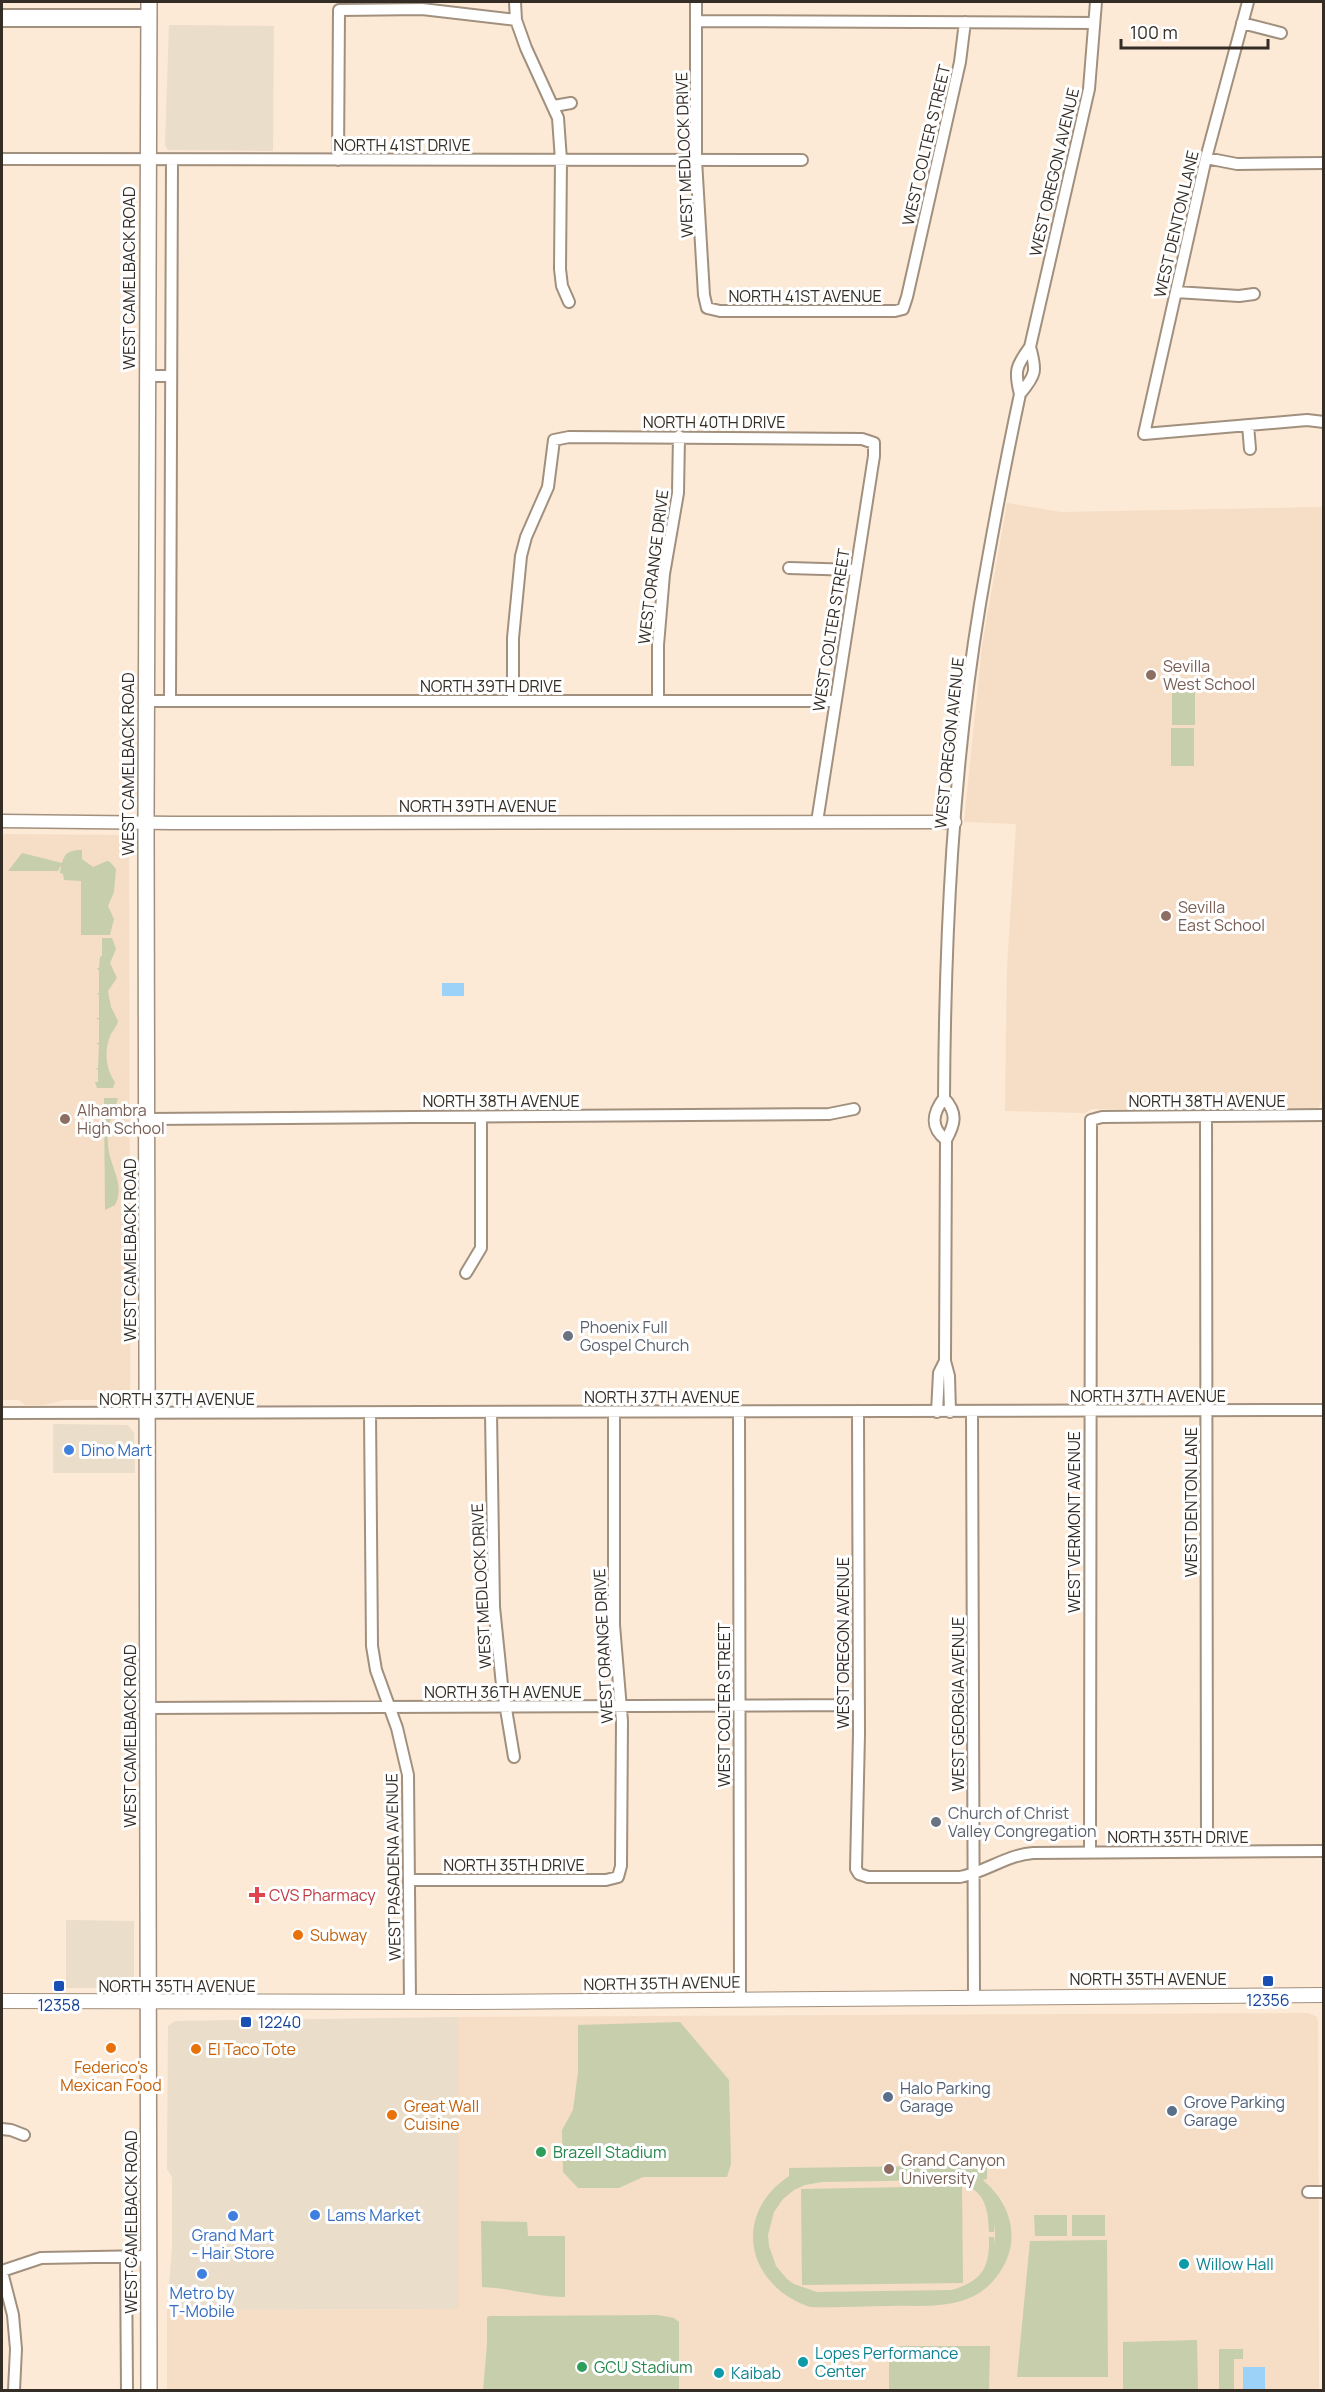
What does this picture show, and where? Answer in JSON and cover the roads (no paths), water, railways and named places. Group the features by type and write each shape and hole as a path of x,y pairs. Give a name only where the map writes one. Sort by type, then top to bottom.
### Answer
{"highway":[{"path":"2,18 148,10"}],"main road":[{"name":"WEST CAMELBACK ROAD","path":"148,10 146,822 148,2391"},
{"name":"NORTH 35TH AVENUE","path":"2,2001 410,2002 1323,1995"}],"street":[{"path":"516,2 516,20 526,48 558,118 561,160 560,269 562,286 569,302"},
{"name":"WEST MEDLOCK DRIVE","path":"696,2 696,160 704,295 707,308"},
{"name":"WEST OREGON AVENUE","path":"946,1140 939,1134 933,1119 934,1112 944,1098 947,959 955,822 980,606 1020,394 1015,375 1018,362 1030,347 1089,89 1096,2"},
{"name":"WEST DENTON LANE","path":"1248,2 1206,158 1144,434 1248,425"},
{"path":"338,160 339,10 422,9 516,20"},
{"path":"696,21 1094,23"},
{"name":"WEST COLTER STREET","path":"903,309 957,73 965,22"},
{"path":"1242,23 1281,33"},
{"path":"554,106 571,103"},
{"path":"1206,158 1237,164 1323,163"},
{"name":"NORTH 41ST DRIVE","path":"2,159 802,160"},
{"path":"170,701 172,160"},
{"path":"1176,292 1239,296 1254,294"},
{"name":"NORTH 41ST AVENUE","path":"707,308 720,311 895,311 903,309"},
{"name":"WEST OREGON AVENUE","path":"1020,394 1032,379 1035,367 1030,347"},
{"path":"147,376 171,376"},
{"path":"1250,449 1248,425 1307,420 1323,422"},
{"name":"NORTH 40TH DRIVE","path":"513,701 513,638 521,556 526,537 548,487 554,440 569,437 679,436 862,439 874,443"},
{"name":"WEST ORANGE DRIVE","path":"658,701 658,645 664,574 678,493 679,436"},
{"name":"WEST COLTER STREET","path":"817,822 874,456 874,443"},
{"path":"789,567 856,570"},
{"name":"NORTH 39TH DRIVE","path":"147,701 835,701"},
{"name":"NORTH 39TH AVENUE","path":"2,821 955,822"},
{"name":"WEST OREGON AVENUE","path":"944,1098 954,1113 954,1125 946,1140 945,1361 949,1376 950,1412"},
{"name":"NORTH 38TH AVENUE","path":"147,1119 829,1114 854,1109"},
{"name":"NORTH 38TH AVENUE","path":"1090,1120 1102,1117 1323,1115"},
{"path":"466,1273 481,1248 481,1117"},
{"name":"WEST DENTON LANE","path":"1206,1117 1207,1852"},
{"name":"WEST VERMONT AVENUE","path":"1090,1120 1090,1852"},
{"name":"WEST OREGON AVENUE","path":"937,1412 939,1373 945,1361"},
{"name":"NORTH 37TH AVENUE","path":"2,1413 1323,1410"},
{"name":"WEST GEORGIA AVENUE","path":"972,1411 974,1997"},
{"name":"WEST ORANGE DRIVE","path":"614,1412 614,1625 621,1706 621,1866 618,1877"},
{"name":"WEST COLTER STREET","path":"739,1412 740,1998"},
{"name":"WEST OREGON AVENUE","path":"858,1412 856,1869 859,1874"},
{"name":"WEST PASADENA AVENUE","path":"370,1413 371,1636 376,1670 402,1744 408,1775 410,2002"},
{"name":"WEST MEDLOCK DRIVE","path":"490,1413 494,1607 505,1707 514,1757"},
{"name":"NORTH 36TH AVENUE","path":"148,1708 858,1705"},
{"name":"NORTH 35TH DRIVE","path":"859,1874 868,1877 960,1877 974,1874 1010,1856 1022,1854 1323,1851"},
{"name":"NORTH 35TH DRIVE","path":"410,1880 606,1880 618,1877"},
{"path":"2,2129 24,2135"},
{"path":"1308,2192 1323,2192"},
{"name":"WEST CAMELBACK ROAD","path":"126,2256 127,2391"},
{"path":"14,2391 16,2349 13,2315 2,2271 41,2258 148,2256"}],"water":[{"path":"442,983 464,983 464,996 442,996"},
{"path":"1243,2367 1265,2367 1265,2390 1243,2390"}],"place":[{"name":"Sevilla West School","path":"1151,675"},
{"name":"Sevilla East School","path":"1166,916"},
{"name":"Alhambra High School","path":"65,1119"},
{"name":"Phoenix Full Gospel Church","path":"568,1336"},
{"name":"Dino Mart","path":"69,1450"},
{"name":"Church of Christ Valley Congregation","path":"936,1822"},
{"name":"CVS Pharmacy","path":"257,1895"},
{"name":"Subway","path":"298,1935"},
{"name":"12356","path":"1268,1981"},
{"name":"12358","path":"59,1986"},
{"name":"12240","path":"246,2022"},
{"name":"Federico's Mexican Food","path":"111,2048"},
{"name":"El Taco Tote","path":"196,2049"},
{"name":"Halo Parking Garage","path":"888,2097"},
{"name":"Grove Parking Garage","path":"1172,2111"},
{"name":"Great Wall Cuisine","path":"392,2115"},
{"name":"Brazell Stadium","path":"541,2152"},
{"name":"Grand Canyon University","path":"889,2169"},
{"name":"Lams Market","path":"315,2215"},
{"name":"Grand Mart - Hair Store","path":"233,2216"},
{"name":"Willow Hall","path":"1184,2264"},
{"name":"Metro by T-Mobile","path":"202,2274"},
{"name":"Lopes Performance Center","path":"803,2362"},
{"name":"GCU Stadium","path":"582,2367"},
{"name":"Kaibab","path":"719,2373"}]}
